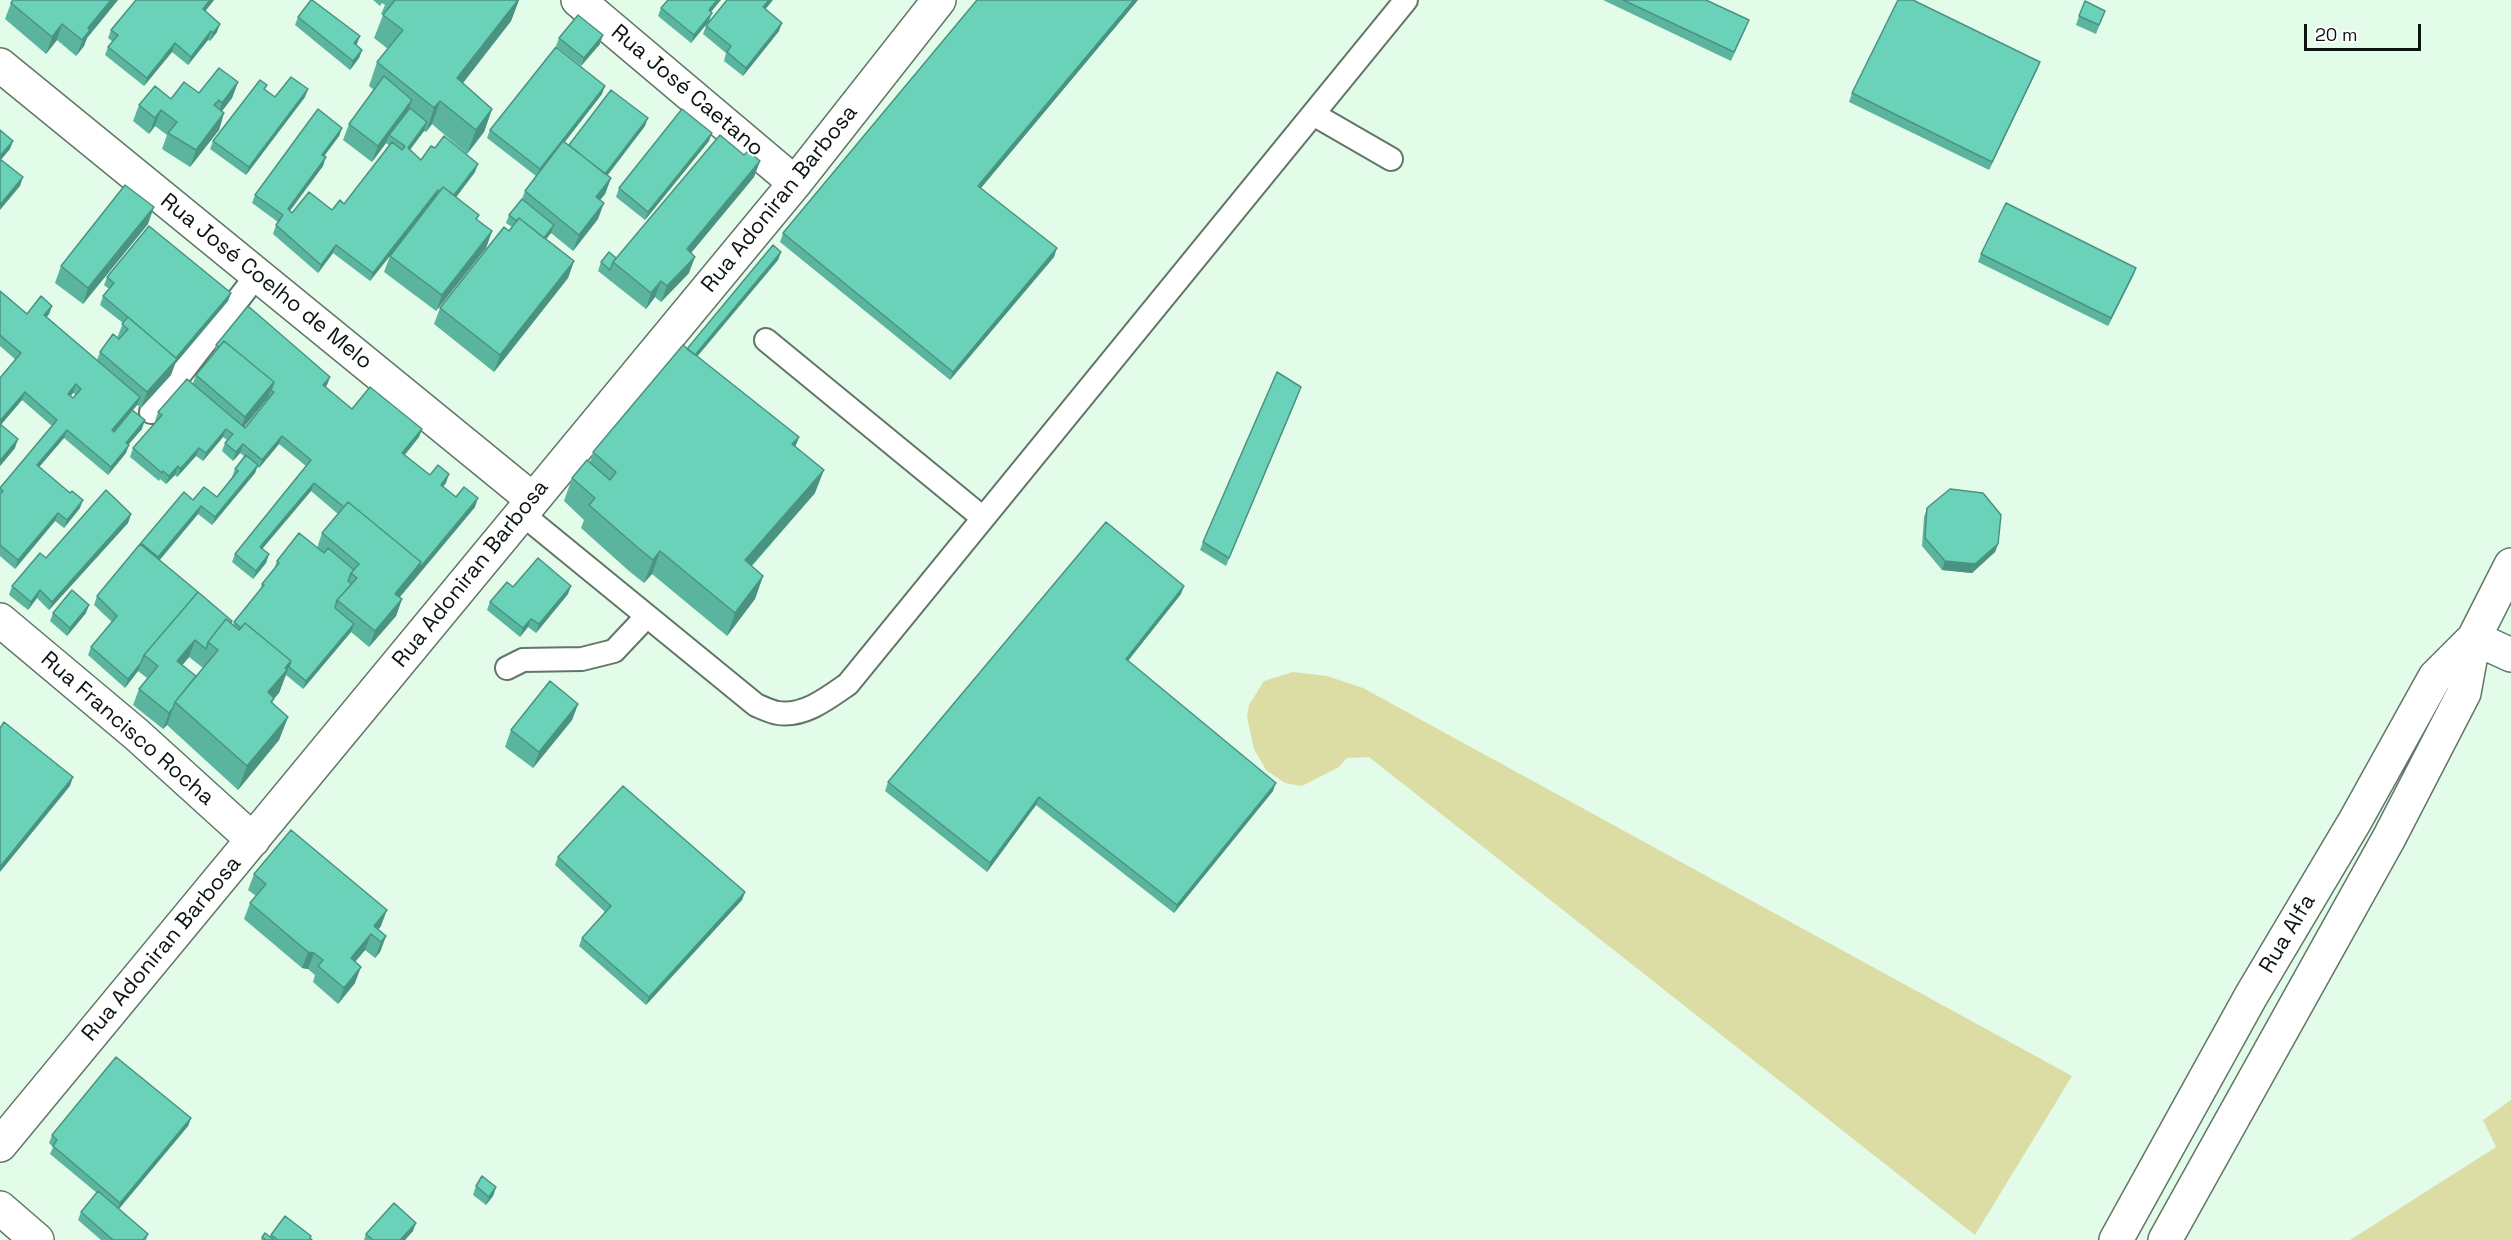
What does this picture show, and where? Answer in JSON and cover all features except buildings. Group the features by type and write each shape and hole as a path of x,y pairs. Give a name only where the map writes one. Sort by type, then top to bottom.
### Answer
{"street":[{"name":"Rua José Caetano","path":"578,0 795,183"},
{"name":"Rua Adoniran Barbosa","path":"0,1145 795,183 939,0"},
{"name":"Rua José Coelho de Melo","path":"0,65 257,275 526,506"},
{"name":"Rua Alfa","path":"2165,1240 2389,838 2464,693 2474,638 2511,565"},
{"name":"Rua Francisco Rocha","path":"0,620 136,734 253,840"},
{"name":"Rua Alfa","path":"2116,1240 2251,996 2355,821 2435,677 2474,638"},
{"path":"2474,638 2511,655"},
{"path":"2355,821 2389,838"},
{"path":"0,1208 37,1240"}],"lane":[{"path":"526,506 647,616 756,705 779,713 801,711 824,701 848,684 1406,0"},
{"path":"1313,114 1391,159"},
{"path":"151,412 257,275"},
{"path":"766,340 982,518"},
{"path":"507,668 523,660 582,659 614,651 647,616"}],"green space":[{"path":"1293,672 1327,676 1363,688 2072,1076 1975,1235 1369,757 1347,758 1339,767 1302,786 1285,783 1266,770 1254,749 1247,717 1249,705 1264,681"},
{"path":"2511,1100 2511,1240 2350,1240 2496,1147 2483,1120"}]}
